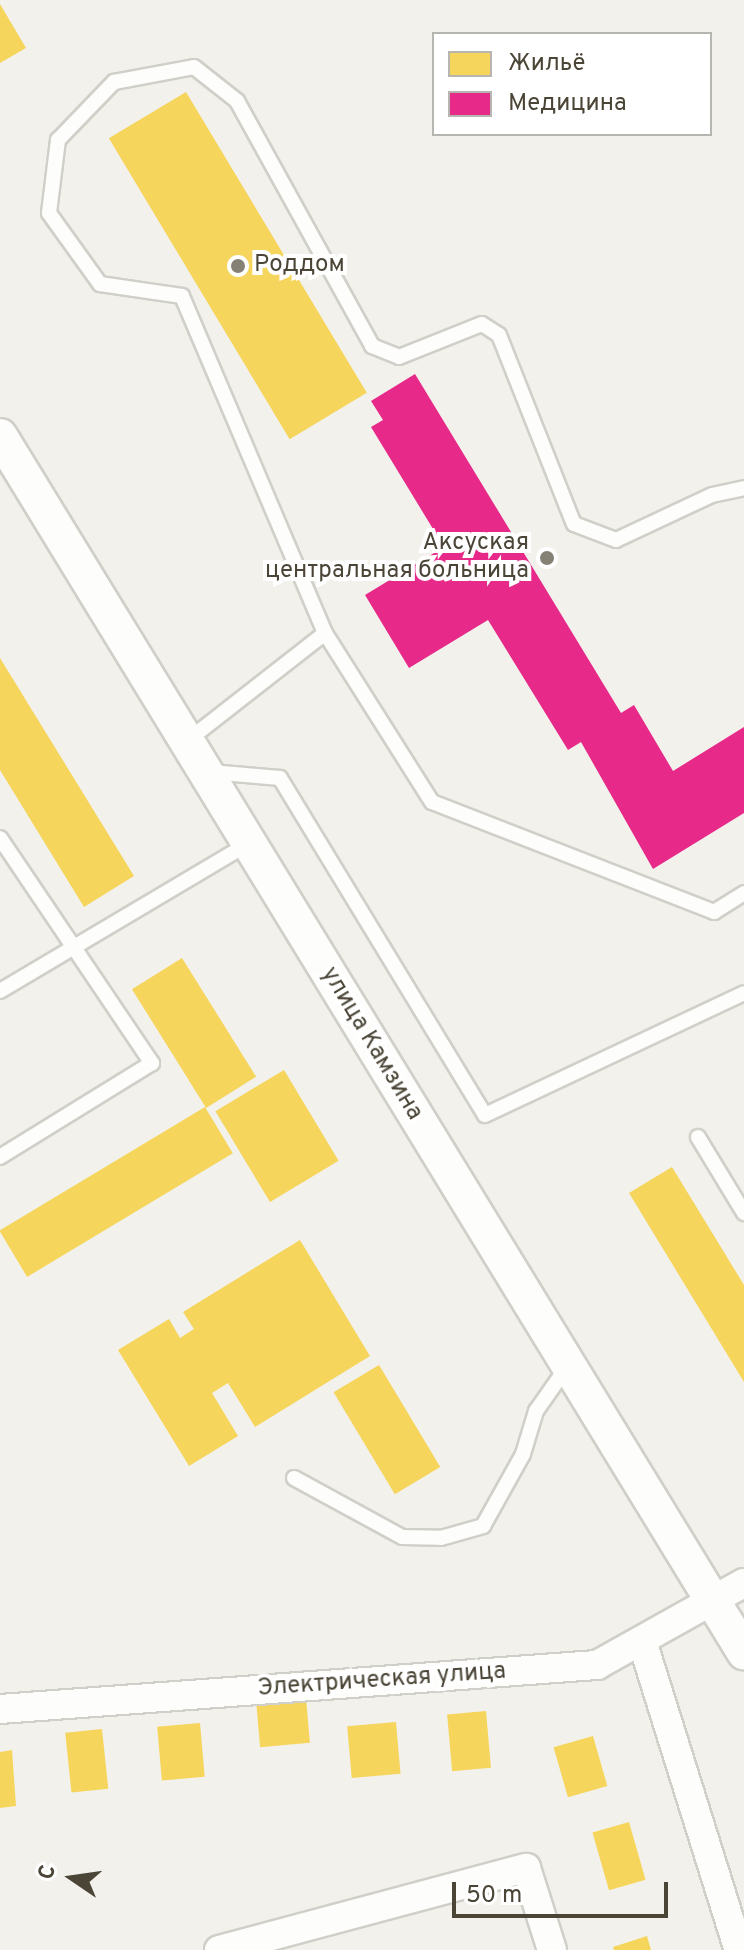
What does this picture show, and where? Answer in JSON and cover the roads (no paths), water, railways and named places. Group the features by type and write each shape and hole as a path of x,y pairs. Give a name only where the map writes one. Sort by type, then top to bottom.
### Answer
{"street":[{"name":"улица Камзина","path":"0,436 569,1364 735,1595 744,1652"},
{"name":"Электрическая улица","path":"0,1709 597,1665 735,1595"},
{"path":"642,1641 739,1950"},
{"path":"219,1950 526,1868 552,1950"}],"lane":[{"path":"744,488 616,540 574,524 499,335 482,324 399,357 372,346 237,101 194,67 114,82 58,140 49,213 100,284 182,296 325,633 432,802 714,912 744,893"},
{"path":"187,741 325,633"},
{"path":"206,772 280,778 485,1115 744,993"},
{"path":"0,838 152,1063 0,1157"},
{"path":"0,991 250,843"},
{"path":"698,1137 744,1213"},
{"path":"294,1478 402,1537 441,1538 483,1526 523,1454 536,1411 569,1364"}],"place":[{"name":"Роддом","path":"238,266"},
{"name":"Аксуская центральная больница","path":"547,558"}]}
